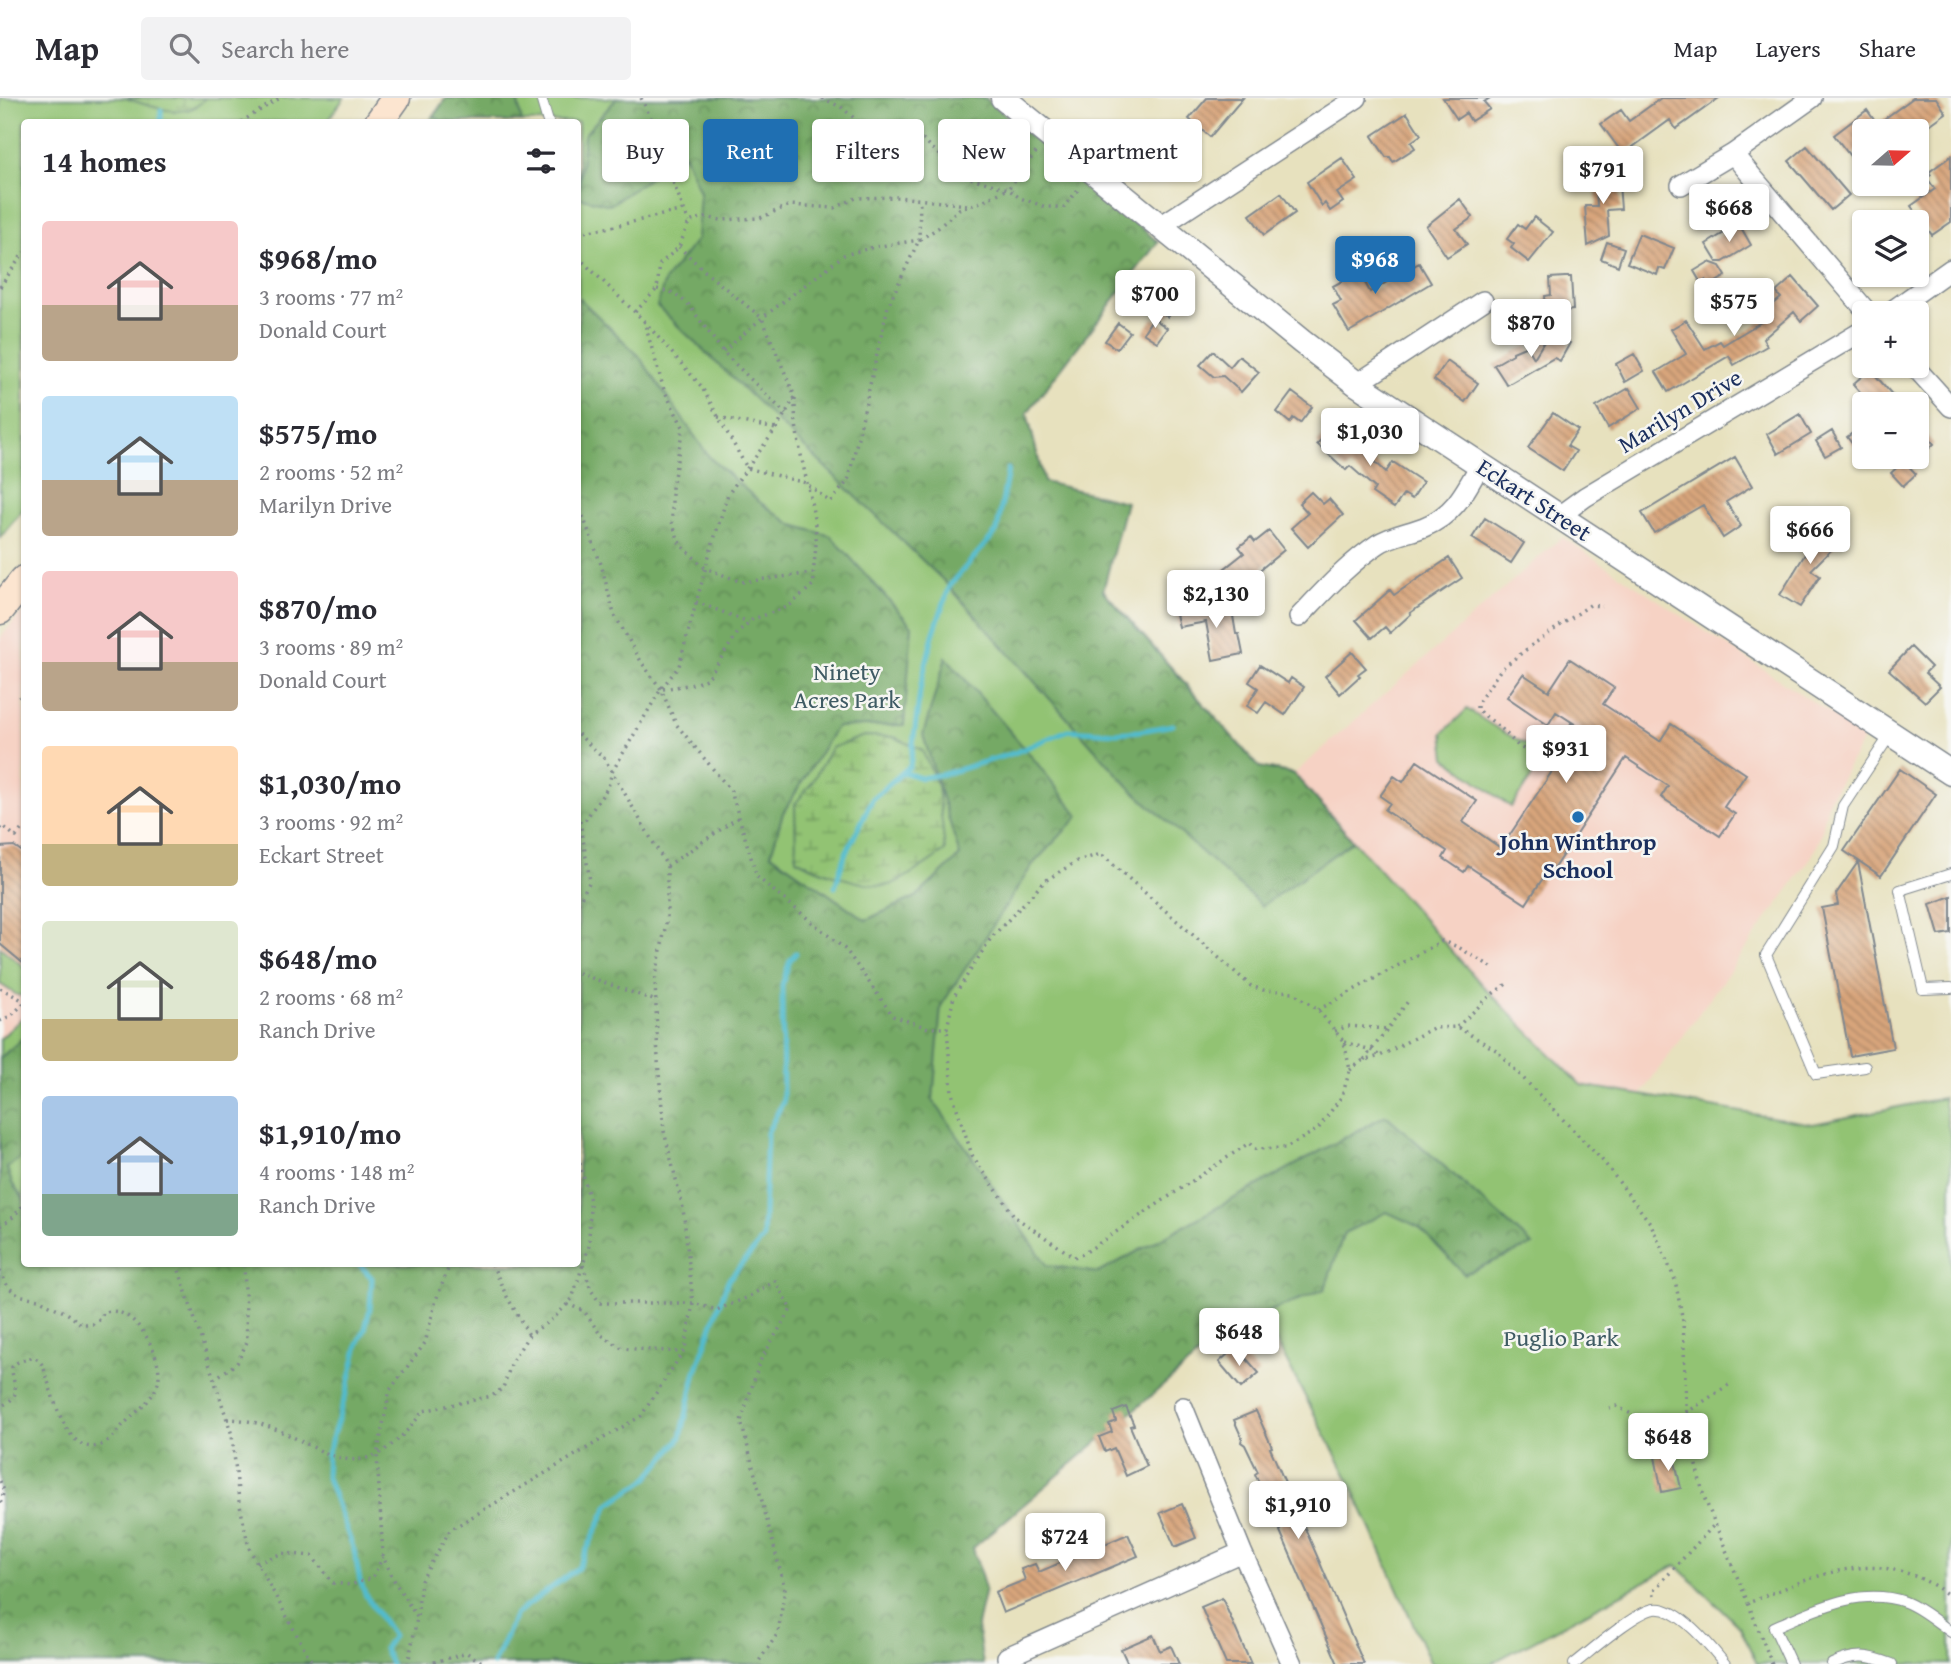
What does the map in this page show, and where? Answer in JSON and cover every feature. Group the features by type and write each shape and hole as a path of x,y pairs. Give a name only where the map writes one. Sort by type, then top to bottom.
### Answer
{"main road":[{"path":"381,119 396,98"},
{"path":"0,610 21,584"}],"street":[{"name":"Eckart Street","path":"1003,98 1044,131"},
{"path":"1159,227 1357,98"},
{"path":"1681,186 1812,98"},
{"path":"1732,154 1858,301"},
{"name":"Eckart Street","path":"1105,182 1357,384 1951,773"},
{"path":"1906,301 1951,268"},
{"path":"1357,384 1483,301"},
{"name":"Marilyn Drive","path":"1559,516 1585,497 1852,337"},
{"path":"1925,378 1951,407"},
{"path":"1299,617 1349,565 1373,548 1382,542 1425,527 1450,512 1480,465"},
{"path":"1183,1407 1242,1552 1292,1664"},
{"path":"1007,1657 1242,1552"}],"lane":[{"path":"541,98 547,119"},
{"path":"1865,1068 1815,1074 1766,955 1834,846 1843,806 1891,734"},
{"path":"1951,874 1900,890 1923,989 1951,988"},
{"path":"1791,1664 1774,1627 1840,1600 1876,1597 1905,1602 1951,1632"},
{"path":"1574,1664 1639,1615 1656,1608 1671,1612 1703,1636 1725,1664"},
{"path":"1832,1664 1845,1658 1870,1656 1892,1664"}],"path":[{"path":"246,119 280,98"},
{"path":"640,98 661,138 673,182 689,222"},
{"path":"822,98 841,107 866,128 884,136 924,140 960,175 1008,189 1020,198 1046,207 1064,207 1083,182"},
{"path":"723,352 762,318 844,255 919,240 938,229 959,209 1008,189 1044,142"},
{"path":"635,312 657,289 660,264 678,247 689,222 704,217 721,220 760,218 790,205 835,208 856,198 899,197 971,205"},
{"path":"581,260 644,321 701,386 747,468 806,483 830,502 848,481 888,306 919,240 920,199"},
{"path":"581,232 683,209"},
{"path":"661,689 694,684 708,678 739,631 749,622 789,607 814,584 816,536 794,425 795,397 762,318 678,247"},
{"path":"0,287 21,256"},
{"path":"657,289 674,293 689,304 723,352 786,414"},
{"path":"644,321 664,390 683,427 672,488 672,522 680,544 705,568 743,582 813,573"},
{"path":"581,821 586,820 608,787 612,772 661,689 680,666 705,568 728,494 776,429 795,397"},
{"path":"718,417 776,429"},
{"path":"581,511 601,564 614,614 642,663 661,689 676,724 731,790 757,877 846,950 893,1016 928,1028 947,1028"},
{"path":"696,601 749,622"},
{"path":"1572,723 1558,744 1536,754 1519,747 1500,727 1477,710 1477,704 1501,669 1590,605 1602,606"},
{"path":"408,1664 421,1581 450,1530 641,1416 683,1352 694,1303 683,1208 664,1131 656,1002 655,981 667,918 667,866 604,758 581,737"},
{"path":"667,866 739,817"},
{"path":"0,829 3,826 16,837 20,832"},
{"path":"581,833 590,881 581,898"},
{"path":"1101,854 1251,986 1263,990 1293,992 1318,1010 1344,1042 1350,1070 1342,1096 1318,1129 1286,1148 1255,1149 1250,1143 1083,1254 1074,1257 1015,1217 972,1155 953,1093 947,1028 954,996 990,938 1045,881 1077,862 1101,854"},
{"path":"1318,1010 1442,942 1458,947 1495,969"},
{"path":"581,974 656,1002"},
{"path":"1457,1027 1508,983"},
{"path":"0,988 21,1000"},
{"path":"1350,1070 1362,1061 1409,1000"},
{"path":"0,1021 12,1016 21,1006"},
{"path":"1335,1031 1348,1026 1387,1029"},
{"path":"1362,1061 1380,1056 1433,1028 1457,1027 1496,1050 1603,1161 1651,1224 1675,1280 1683,1321 1686,1413 1704,1497 1748,1603"},
{"path":"1344,1042 1371,1050 1380,1056"},
{"path":"227,1419 245,1420 274,1428 334,1457 361,1461 377,1455 405,1434 423,1411 492,1396 503,1388 512,1361 529,1335 555,1317 572,1299 589,1247 590,1201 581,1167"},
{"path":"0,1226 21,1208"},
{"path":"583,1265 600,1303 694,1303 717,1310 746,1298 775,1281 791,1309 760,1361 741,1421 785,1589 778,1633 757,1664"},
{"path":"178,1267 232,1435 239,1501 249,1548 313,1664"},
{"path":"214,1379 237,1363 247,1342 244,1267"},
{"path":"417,1618 383,1557 377,1455 390,1390 425,1343 436,1300 449,1267"},
{"path":"493,1267 529,1335"},
{"path":"0,1271 8,1287 18,1295 38,1299 68,1314 81,1324 93,1324 107,1311 123,1313 132,1318 149,1342 159,1369 158,1382 145,1406 107,1442 96,1446 85,1445 73,1438 65,1428 43,1366 33,1357 12,1367 17,1387 15,1396 0,1408"},
{"path":"567,1304 584,1311 600,1334 622,1348 683,1352"},
{"path":"1686,1413 1730,1384"},
{"path":"1609,1408 1616,1406 1691,1445"},
{"path":"1653,1425 1668,1454"},
{"path":"0,1482 4,1491 0,1504"},
{"path":"1656,1608 1653,1591 1715,1524"},
{"path":"257,1563 283,1553 312,1556 333,1583 350,1585 372,1578 383,1557"},
{"path":"427,1664 467,1653 483,1663"}],"shaded area":[{"name":"John Winthrop School","path":"1562,537 1865,736 1828,802 1821,835 1811,858 1640,1095 1581,1085 1483,986 1294,774"},
{"path":"21,613 21,1019 0,1039 0,638"}],"green space":[{"path":"0,98 344,98 329,119 21,119 21,512 0,538"},
{"path":"125,98 205,98 188,110 178,111 156,108"},
{"name":"Ninety Acres Park","path":"446,98 985,98 1010,119 938,119 938,182 1030,182 1030,135 1044,147 1044,182 1086,182 1158,242 1027,413 1044,482 1103,590 1259,767 1294,774 1483,986 1581,1085 1813,1124 1943,1098 1951,1140 1951,1664 1757,1664 1740,1627 1676,1565 1490,1664 1431,1664 1350,1482 1268,1326 1228,1286 0,1664 0,1039 21,1019 21,1267 581,1267 581,119 431,119"},
{"path":"446,98 517,98 521,119 438,119 434,116"},
{"path":"617,98 985,98 1010,119 938,119 938,182 1030,182 1030,135 1044,147 1044,182 1086,182 1158,242 1027,413 1044,482 1126,502 1103,591 1259,767 1294,774 1353,841 1262,906 1129,787 944,581 657,306 665,280 697,239 700,192 689,166 689,119 602,119 602,182 643,182 610,205 581,198 584,135"},
{"name":"Ninety Acres Park","path":"581,300 638,355 710,458 761,503 793,525 831,536 912,626 904,725 836,727 783,813 771,854 866,920 916,897 960,856 923,735 946,657 1079,816 1033,864 941,1006 933,1100 1047,1265 1098,1273 1386,1115 1533,1245 1464,1274 1419,1227 1387,1212 1344,1233 1325,1289 1273,1310 1220,1337 973,1548 985,1589 977,1625 983,1664 0,1664 0,1058 21,1040 21,1157 7,1168 12,1183 21,1196 21,1267 581,1267"},
{"path":"1467,709 1547,755 1511,807 1446,758 1443,733"},
{"path":"864,736 894,737 922,750 938,786 945,851 889,885 855,881 796,859 795,804 811,784 831,748"},
{"path":"0,947 21,964 21,996 0,984"}],"building":[{"path":"1207,98 1243,98 1210,137 1202,130 1202,119 1189,119"},
{"path":"1443,98 1490,98 1484,102 1490,109 1471,121 1466,113 1457,119"},
{"path":"1661,98 1719,98 1676,129 1670,120 1623,154 1601,124 1621,110 1629,121"},
{"path":"1913,98 1936,98 1946,113 1929,125 1929,119 1884,119"},
{"path":"1867,110 1873,119 1855,119"},
{"path":"1407,113 1421,135 1411,142 1415,148 1393,162 1390,157 1386,157 1372,136"},
{"path":"1852,121 1852,155 1850,156 1834,135"},
{"path":"1807,146 1849,195 1831,210 1789,161"},
{"path":"1951,156 1951,222 1932,235 1929,231 1929,210 1914,210 1911,206 1929,196 1935,189 1929,181 1929,172"},
{"path":"1342,158 1357,180 1337,193 1343,202 1330,211 1325,203 1322,206 1307,182"},
{"path":"1618,171 1621,209 1607,210 1609,236 1588,246 1585,206 1597,206 1595,173"},
{"path":"1281,193 1295,213 1264,235 1250,215"},
{"path":"1460,199 1473,217 1456,229 1467,244 1447,257 1426,226"},
{"path":"1534,217 1553,232 1529,262 1511,248 1514,244 1507,239 1518,224 1525,229"},
{"path":"1739,224 1751,245 1723,262 1717,262 1706,244"},
{"path":"1639,234 1674,248 1665,270 1659,268 1657,275 1627,263"},
{"path":"1607,242 1624,248 1618,266 1601,259"},
{"path":"1709,262 1720,266 1726,276 1709,286 1706,280 1701,283 1694,271"},
{"path":"1419,263 1431,283 1349,332 1333,305 1341,301 1333,286 1359,272 1370,292"},
{"path":"1571,277 1573,310 1546,312 1545,296 1551,295 1550,278"},
{"path":"1793,277 1818,306 1801,321 1794,312 1763,339 1767,346 1734,365 1729,356 1668,392 1656,372 1686,354 1671,329 1686,320 1705,349 1720,341 1723,345 1766,319 1762,314 1781,298 1776,292"},
{"path":"1157,282 1180,299 1168,317 1144,300"},
{"path":"1153,318 1167,328 1157,342 1143,333"},
{"path":"1118,323 1130,332 1117,349 1105,341"},
{"path":"1550,332 1570,343 1560,361 1554,358 1507,385 1494,365 1527,346 1534,358"},
{"path":"1213,351 1230,367 1239,356 1259,372 1241,392 1223,376 1214,377 1200,365"},
{"path":"1634,354 1644,371 1625,382 1616,364"},
{"path":"1447,361 1478,383 1465,402 1434,380"},
{"path":"1860,378 1878,378 1890,392 1860,392 1853,384"},
{"path":"1629,388 1641,408 1608,428 1596,407"},
{"path":"1292,392 1312,407 1300,423 1293,418 1290,423 1277,412"},
{"path":"1553,413 1578,430 1567,446 1576,451 1563,471 1528,448"},
{"path":"1800,414 1811,434 1778,454 1767,434"},
{"path":"1333,427 1341,435 1348,427 1360,439 1356,444 1386,472 1393,462 1423,482 1412,499 1404,494 1394,508 1372,493 1375,488 1350,466 1346,470 1317,444"},
{"path":"1832,431 1841,447 1825,456 1816,441"},
{"path":"1735,457 1752,486 1726,502 1741,526 1723,538 1703,505 1654,533 1642,513"},
{"path":"1895,469 1911,469 1916,474 1903,486 1891,473"},
{"path":"1311,492 1323,504 1329,499 1343,515 1308,547 1291,528 1308,513 1299,503"},
{"path":"1485,518 1524,543 1511,563 1472,538"},
{"path":"1829,524 1843,538 1811,570 1820,576 1800,607 1780,595 1807,551 1805,549"},
{"path":"1269,531 1284,550 1239,587 1224,569 1244,553 1239,547 1251,537 1255,542"},
{"path":"1449,558 1462,578 1410,613 1390,633 1385,627 1372,638 1356,620 1390,590 1394,595"},
{"path":"1231,604 1236,634 1239,634 1243,654 1213,660 1206,622 1179,627 1176,614"},
{"path":"1911,647 1931,667 1925,673 1940,687 1925,702 1889,670"},
{"path":"1352,652 1366,668 1340,694 1325,676"},
{"path":"1570,659 1614,688 1603,704 1660,741 1671,724 1746,774 1724,807 1735,814 1720,836 1661,797 1668,786 1626,758 1550,874 1547,872 1526,904 1468,866 1464,872 1443,858 1447,851 1385,810 1390,803 1380,796 1394,776 1403,782 1417,761 1477,801 1463,822 1501,848 1581,728 1556,712 1548,725 1507,697 1523,674 1549,691"},
{"path":"1260,665 1288,683 1291,678 1304,687 1285,715 1266,702 1258,713 1247,706 1258,688 1249,682"},
{"path":"1900,769 1936,794 1881,876 1844,851"},
{"path":"14,846 21,851 21,962 0,944 0,847"},
{"path":"1858,862 1893,1048 1850,1056 1822,908 1838,905 1836,894"},
{"path":"1951,896 1951,933 1939,935 1930,904"},
{"path":"1236,1347 1259,1373 1241,1388 1219,1362"},
{"path":"1126,1407 1134,1425 1130,1426 1147,1466 1126,1476 1114,1448 1105,1452 1099,1437 1112,1432 1109,1424 1116,1421 1113,1412"},
{"path":"1256,1411 1364,1664 1338,1664 1280,1531 1283,1501 1270,1506 1255,1474 1258,1472 1241,1442 1242,1438 1234,1420"},
{"path":"1673,1453 1681,1488 1662,1492 1655,1457"},
{"path":"1182,1504 1196,1538 1175,1547 1160,1513"},
{"path":"1128,1534 1138,1556 1003,1613 995,1592 1025,1580 1021,1569 1035,1564 1039,1572"},
{"path":"1222,1598 1251,1664 1226,1664 1201,1607"},
{"path":"1153,1635 1160,1651 1171,1646 1179,1664 1128,1664 1121,1649"}],"waterway":[{"path":"161,110 161,119"},
{"path":"835,887 844,857 873,798 910,766 921,684 933,635 950,585 997,531 1008,469"},
{"path":"903,772 921,778 944,774 1014,753 1068,730 1115,733 1173,725"},
{"path":"493,1664 516,1614 578,1568 609,1504 648,1478 681,1437 696,1371 728,1280 763,1239 767,1133 783,1102 782,985 790,960 796,953"},
{"path":"362,1267 372,1278 370,1308 327,1454 326,1475 354,1550 366,1596 393,1636 384,1649 391,1664"}],"place":[{"name":"John Winthrop School","path":"1578,817"}],"park label":[{"name":"Puglio Park","path":"1561,1338"}]}
